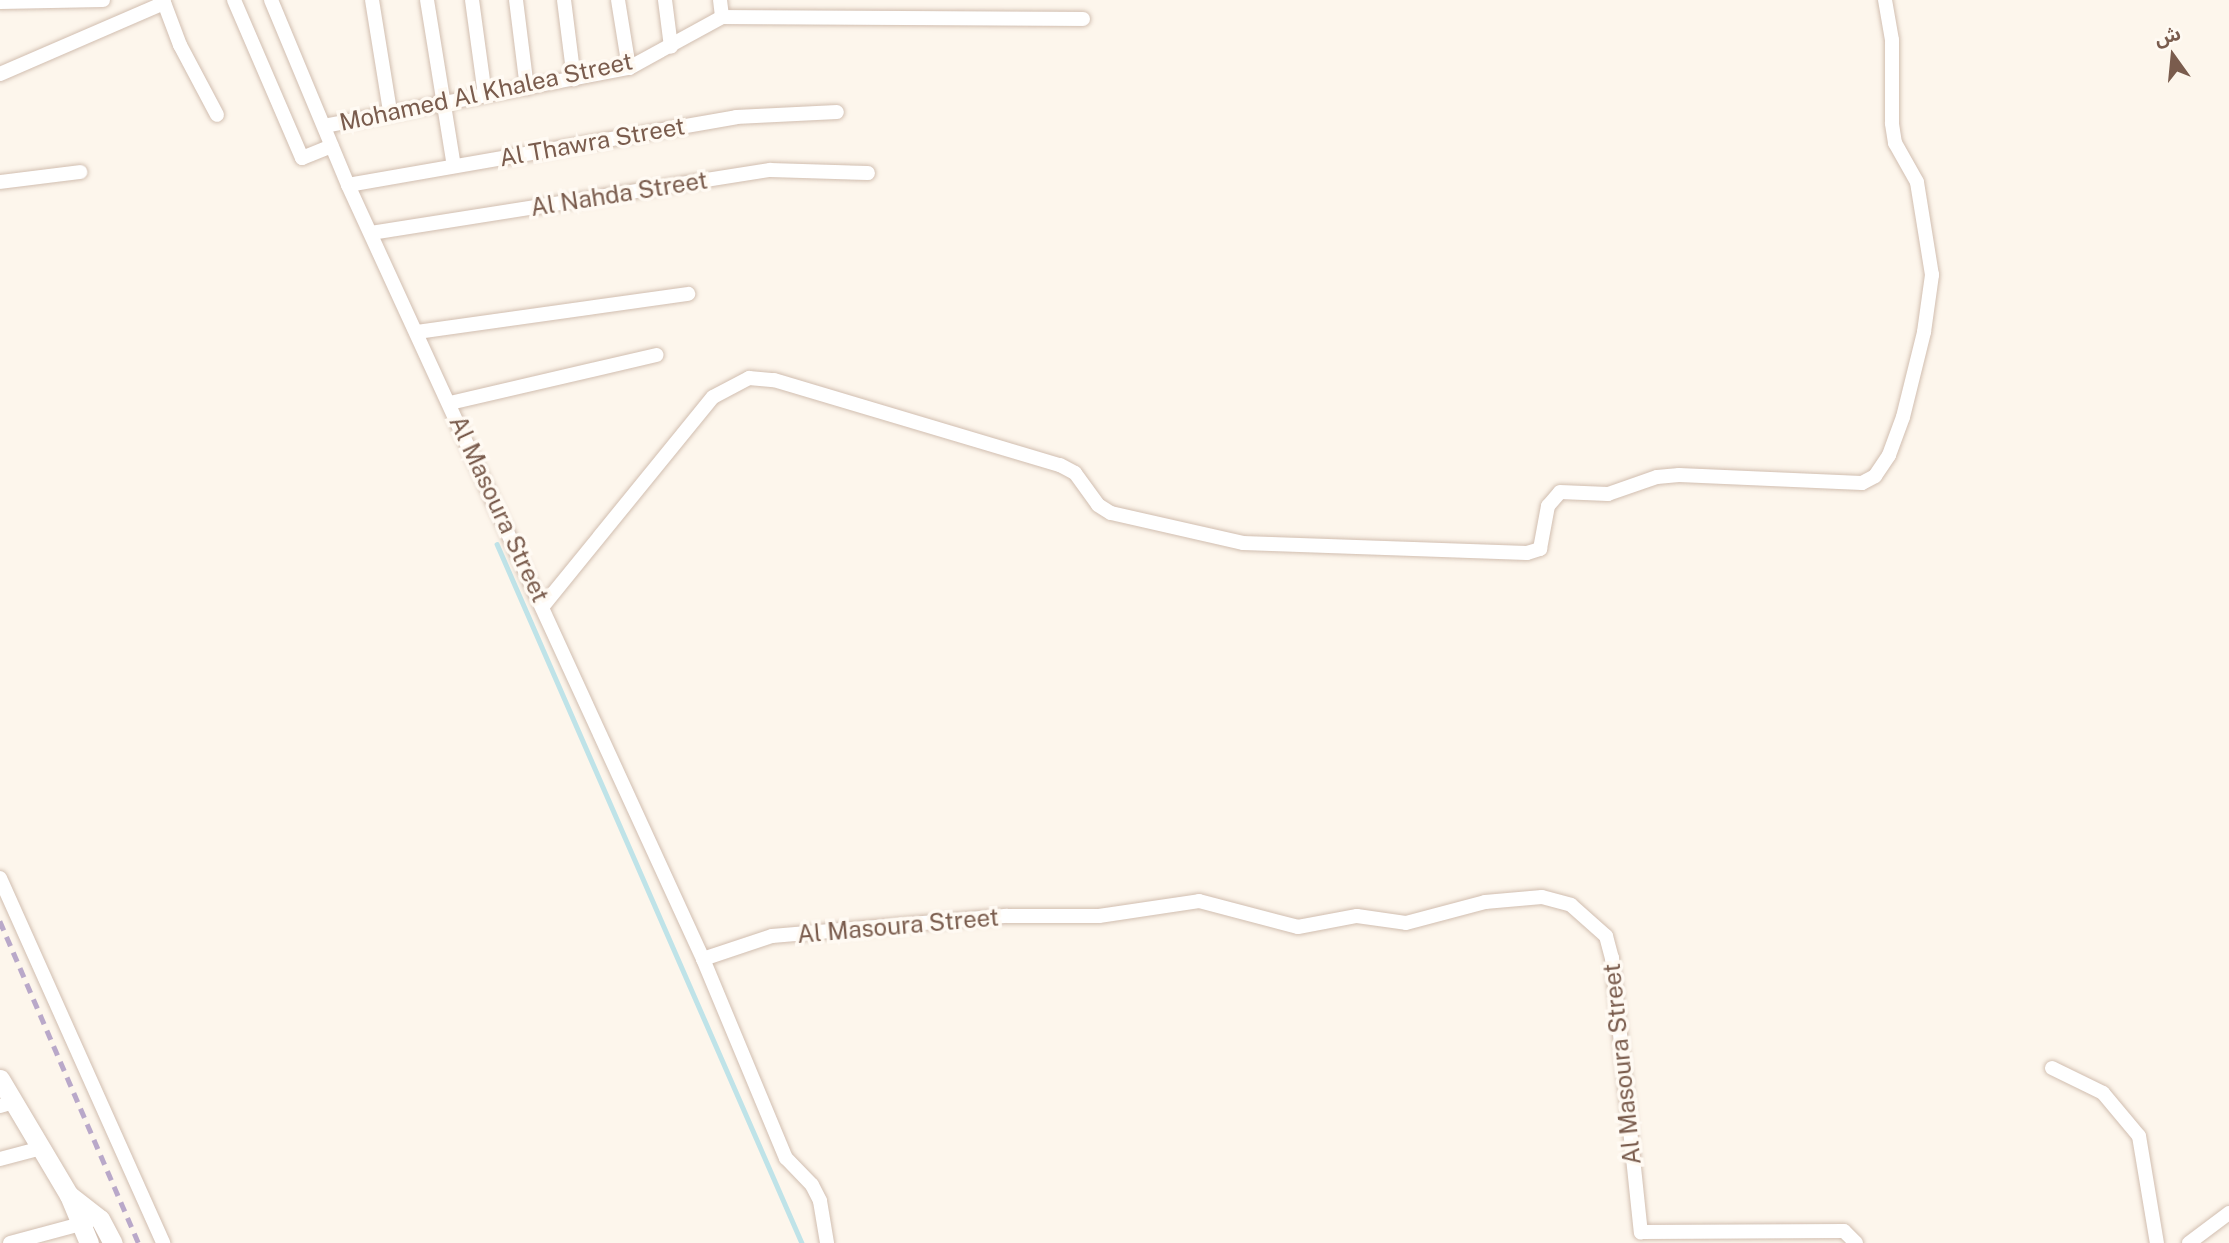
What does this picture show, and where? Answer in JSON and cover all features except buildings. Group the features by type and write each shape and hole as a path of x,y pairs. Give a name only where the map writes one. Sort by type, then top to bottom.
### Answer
{"main road":[{"path":"0,1079 7,1104 42,1148 69,1195 78,1225 89,1243"},
{"path":"69,1195 100,1219 113,1243"}],"street":[{"path":"0,11 1,1 103,0"},
{"path":"234,0 302,158 332,146"},
{"name":"Al Masoura Street","path":"271,0 348,185 703,959 772,936 1007,916 1099,916 1199,901 1298,927 1357,916 1406,923 1485,902 1542,897 1571,905 1606,936 1641,1232 1844,1231 1856,1243"},
{"path":"372,0 390,111"},
{"path":"427,0 454,166"},
{"path":"472,0 485,94"},
{"path":"516,0 527,88"},
{"path":"564,0 574,79"},
{"path":"618,0 629,68"},
{"path":"665,0 671,47"},
{"path":"720,0 722,18 1083,19"},
{"path":"543,606 713,397 749,378 774,380 1060,465 1075,473 1098,505 1111,513 1243,543 1527,553 1540,549 1548,506 1560,492 1608,494 1679,475 1862,483 1875,476 1889,455 1903,417 1924,332 1932,275 1917,182 1895,143 1892,123 1892,40 1885,0"},
{"path":"0,74 164,1 186,58 218,115"},
{"name":"Mohamed Al Khalea Street","path":"324,126 390,111 629,68 722,18"},
{"name":"Al Thawra Street","path":"348,185 747,115 837,113"},
{"name":"Al Nahda Street","path":"371,233 770,170 868,173"},
{"path":"0,182 80,172"},
{"path":"417,332 688,294"},
{"path":"450,403 656,355"},
{"path":"0,878 163,1243"},
{"path":"703,959 786,1158 812,1185 820,1201 827,1243"},
{"path":"2052,1068 2103,1093 2139,1136 2157,1243"},
{"path":"0,1159 42,1148"},
{"path":"2189,1243 2229,1213"},
{"path":"10,1243 100,1219"}],"waterway":[{"path":"497,544 802,1243"}],"railway":[{"path":"0,921 139,1243"}]}
